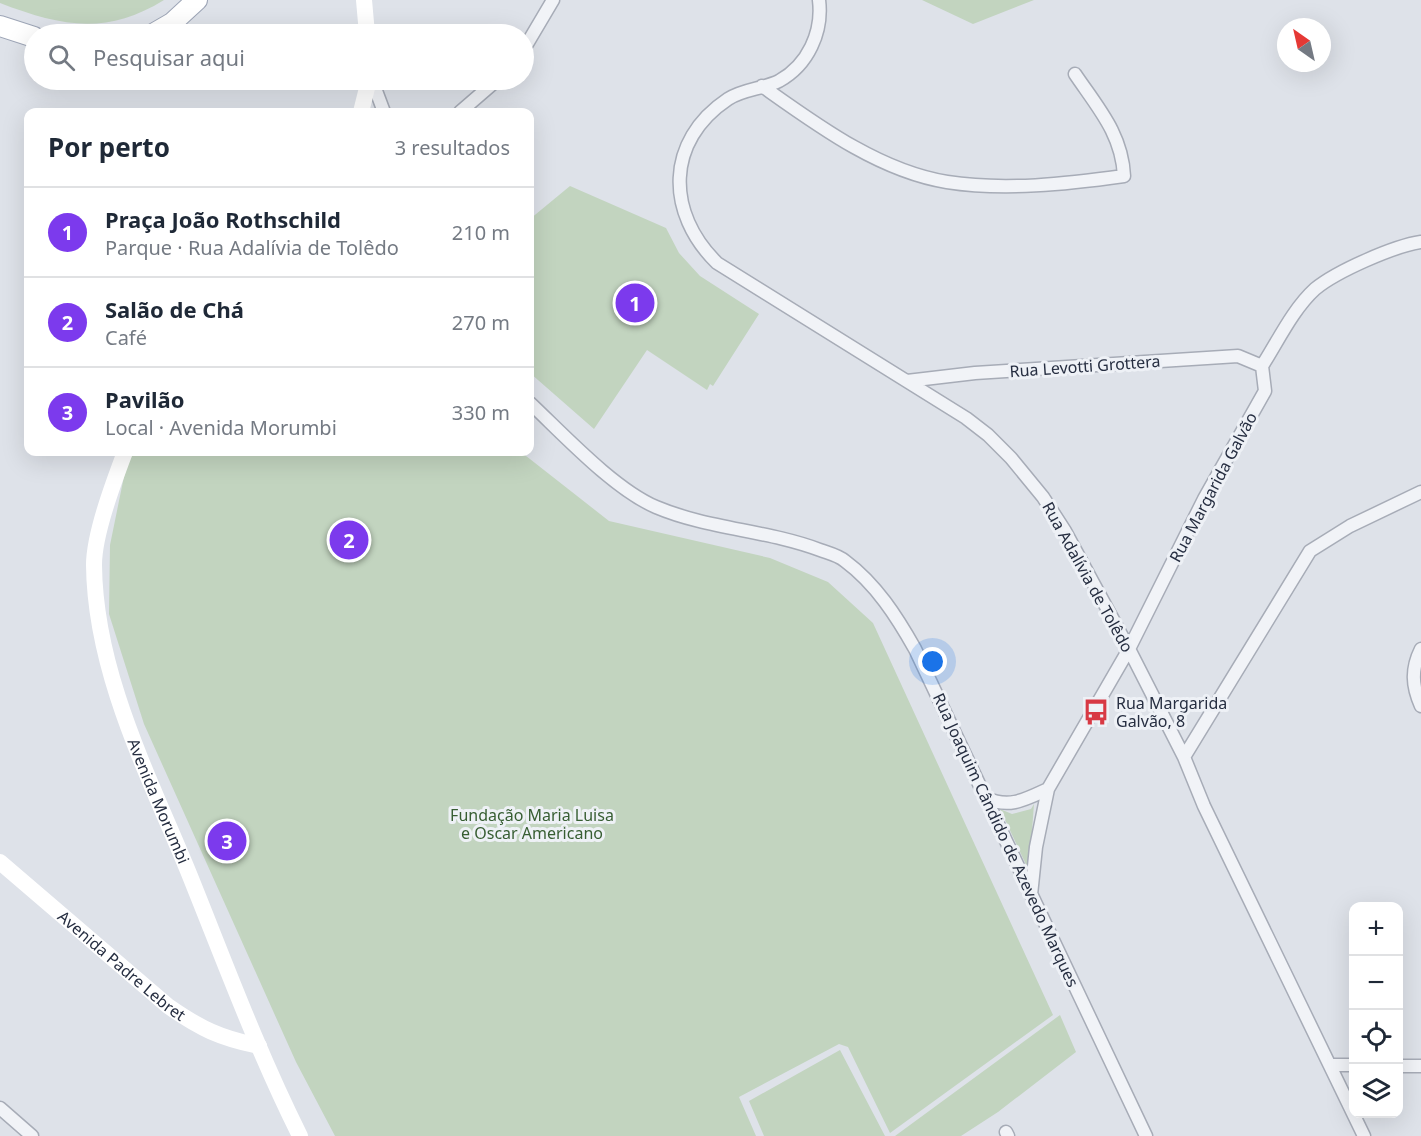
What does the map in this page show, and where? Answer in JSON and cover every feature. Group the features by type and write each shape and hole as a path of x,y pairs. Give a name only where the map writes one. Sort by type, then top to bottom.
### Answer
{"main road":[{"path":"170,24 197,0"},
{"path":"364,0 366,24"},
{"path":"0,26 24,34"},
{"path":"362,108 368,90"},
{"name":"Avenida Morumbi","path":"124,456 104,515 94,563 98,615 110,666 125,715 242,1006 300,1136"},
{"name":"Avenida Padre Lebret","path":"0,862 168,1006 195,1025 225,1039 259,1046"},
{"path":"225,1039 237,1025 242,1006"}],"street":[{"path":"534,33 553,0"},
{"name":"Rua Adalívia de Tolêdo","path":"819,0 817,33 810,51 790,73 729,98 713,110 696,130 682,163 679,188 685,218 701,248 717,263 966,418 988,435 1011,458 1043,497 1065,531 1130,650 1184,757 1204,806 1364,1136"},
{"path":"762,86 812,122 872,155 919,175 946,182 983,186 1022,185 1124,176 1123,156 1116,136 1075,74"},
{"path":"375,90 382,108"},
{"path":"464,108 485,90"},
{"path":"1262,366 1302,304 1316,289 1372,258 1405,244 1421,242"},
{"name":"Rua Levotti Grottera","path":"907,381 975,373 1238,356 1262,366"},
{"name":"Rua Margarida Galvão","path":"1031,895 1036,847 1048,789 1130,650 1204,499 1265,391 1262,366"},
{"name":"Rua Joaquim Cândido de Azevedo Marques","path":"534,407 597,465 654,506 682,516 801,543 843,559 865,578 895,613 915,649 1146,1136"},
{"path":"1184,757 1311,551 1350,526 1421,492"},
{"path":"1421,649 1413,675 1415,693 1421,706"},
{"path":"986,798 999,803 1012,803 1048,789"},
{"path":"1330,1065 1349,1065"},
{"path":"1403,1066 1421,1066"},
{"path":"0,1108 32,1136"}],"green space":[{"path":"0,0 164,0 122,19 83,24 63,22 22,11 0,3"},
{"path":"922,0 1034,0 973,24"},
{"path":"570,186 666,228 679,253 700,276 759,314 713,386 710,384 707,390 647,350 594,429 534,376 534,216"},
{"name":"Fundação Maria Luisa e Oscar Americano","path":"128,456 526,456 609,521 770,558 828,582 873,623 1053,1015 890,1133 848,1047 839,1044 739,1097 756,1136 335,1136 296,1062 144,724 109,614 110,545"},
{"path":"1034,804 1029,871 1000,809 1012,814 1031,809"},
{"path":"1060,1015 1076,1052 998,1112 961,1136 895,1136"},
{"path":"840,1050 885,1136 764,1136 749,1101"}],"place":[{"name":"Praça João Rothschild","path":"635,303"},
{"name":"Salão de Chá","path":"349,540"},
{"name":"Rua Margarida Galvão, 8","path":"1096,712"},
{"name":"Pavilão","path":"227,841"}]}
